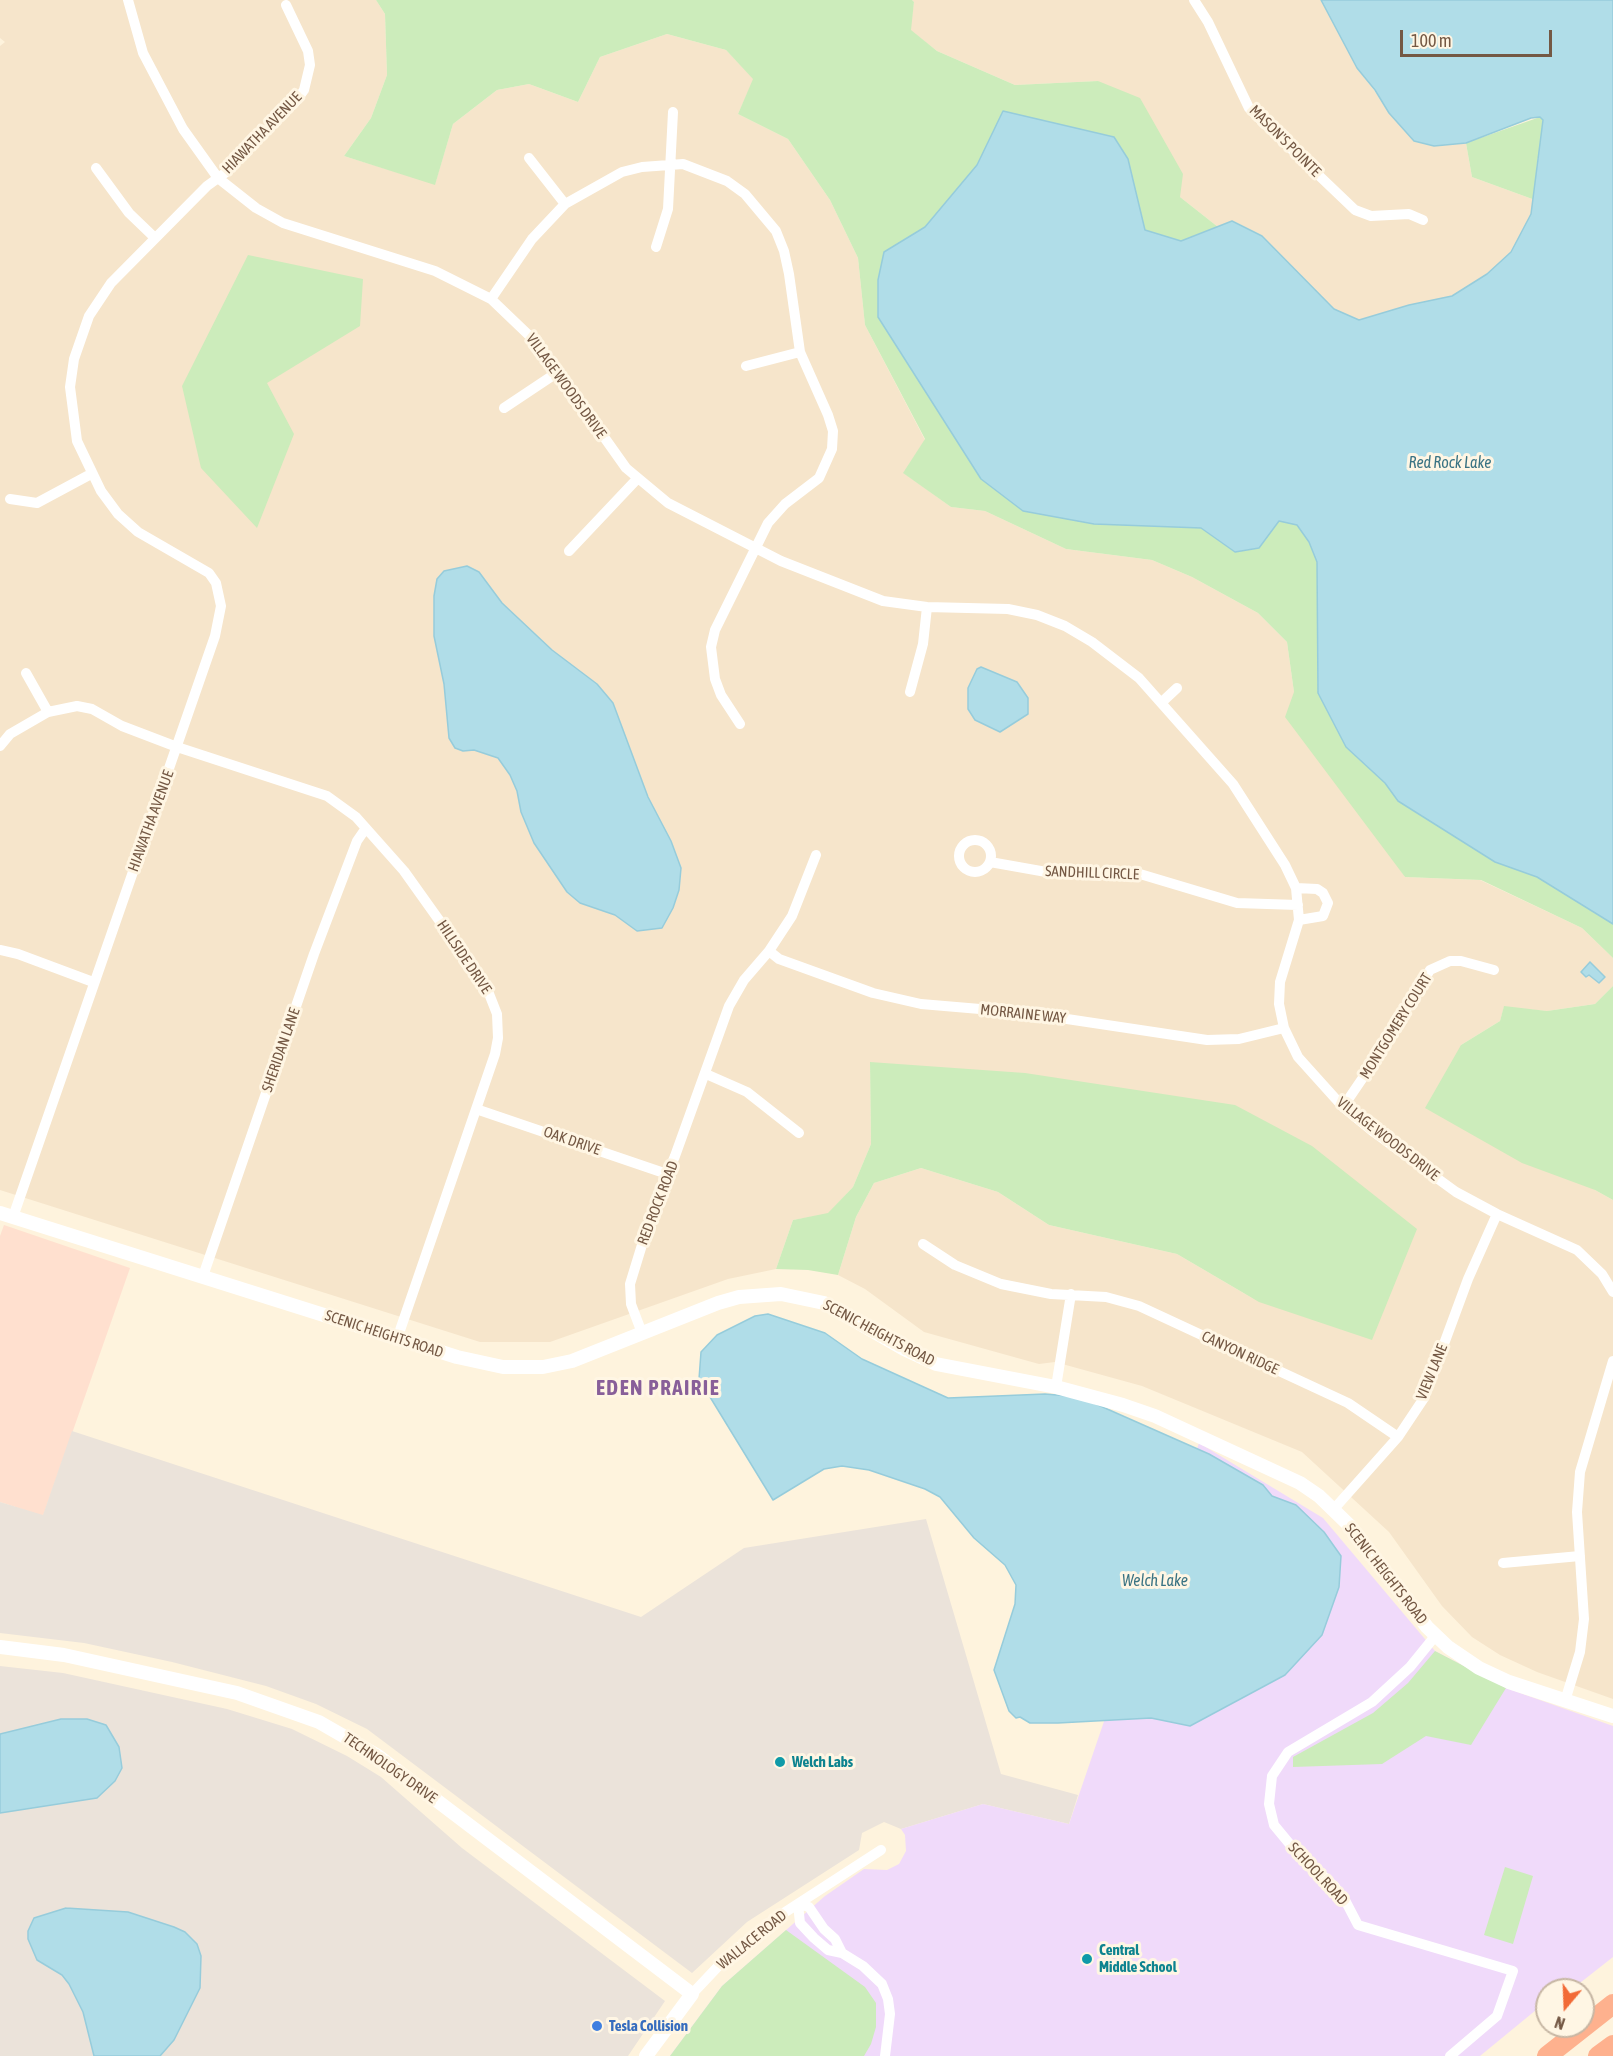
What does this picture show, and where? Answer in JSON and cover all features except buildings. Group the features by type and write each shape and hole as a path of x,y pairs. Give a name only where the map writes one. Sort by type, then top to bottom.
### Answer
{"highway":[{"path":"1547,2056 1613,2004"},
{"path":"1598,2056 1613,2044"}],"street":[{"name":"VILLAGE WOODS DRIVE","path":"128,0 143,53 183,129 218,178 256,208 283,223 435,271 491,299 522,327 558,372 615,453 637,479 668,503 800,570 883,601 927,607 1008,609 1037,615 1065,626 1117,659 1162,702 1233,784 1285,865 1296,888 1299,920 1280,982 1279,1004 1284,1028 1298,1057 1343,1107 1456,1192 1497,1214 1577,1250 1602,1274 1613,1292"},
{"name":"MASON'S POINTE","path":"1194,0 1208,21 1249,108 1273,132 1363,214 1409,214 1423,220"},
{"name":"HIAWATHA AVENUE","path":"6,1215 177,747 215,636 221,606 212,578 200,566 161,548 118,514 91,474 77,441 72,415 70,387 74,360 89,316 101,296 207,186 218,178 297,100 309,79 308,51 286,5"},
{"path":"656,247 668,209 673,112"},
{"path":"529,158 565,204"},
{"path":"491,299 532,239 565,204 622,172 671,164 705,171 727,181 745,194 776,231 784,251 789,274 800,352 828,415 833,431 832,449 819,478 775,513 719,616 711,647 715,679 721,695 740,724"},
{"path":"96,168 129,213 155,238"},
{"path":"746,366 800,352"},
{"path":"504,408 558,372"},
{"path":"10,499 38,503 91,474"},
{"path":"569,551 637,479"},
{"path":"910,692 923,644 927,607"},
{"path":"26,673 48,712"},
{"path":"1162,702 1177,688"},
{"name":"HILLSIDE DRIVE","path":"0,746 10,734 48,712 77,706 92,709 122,726 177,747 308,788 343,806 366,828 404,871 486,986 493,1002 498,1038 397,1339"},
{"name":"SHERIDAN LANE","path":"203,1276 314,954 357,841 366,828"},
{"name":"RED ROCK ROAD","path":"642,1333 631,1304 630,1284 645,1230 706,1074 729,1006 744,980 769,951 792,916 816,855"},
{"name":"SANDHILL CIRCLE","path":"990,862 1052,873 1140,874 1237,903 1298,905"},
{"path":"1296,888 1317,889 1323,893 1328,903 1323,916 1299,920"},
{"path":"0,950 18,954 93,982"},
{"name":"MORRAINE WAY","path":"769,951 779,959 873,993 921,1004 1027,1012 1207,1040 1239,1039 1284,1028"},
{"name":"MONTGOMERY COURT","path":"1343,1107 1377,1057 1430,970 1450,961 1461,961 1494,970"},
{"path":"706,1074 747,1092 799,1133"},
{"name":"OAK DRIVE","path":"476,1109 667,1174"},
{"name":"VIEW LANE","path":"1333,1510 1398,1437 1424,1398 1468,1279 1497,1214"},
{"name":"SCENIC HEIGHTS ROAD","path":"6,1215 483,1364 527,1368 572,1361 718,1303 763,1293 781,1294 824,1303 904,1349 936,1364 1056,1387 1123,1405 1186,1430 1300,1483 1350,1526 1436,1635 1464,1659 1490,1674 1613,1716"},
{"name":"CANYON RIDGE","path":"923,1244 955,1265 1001,1284 1043,1293 1115,1299 1155,1313 1348,1403 1398,1437"},
{"path":"1056,1387 1071,1294"},
{"path":"1565,1701 1583,1638 1577,1512 1580,1472 1613,1361"},
{"path":"1503,1563 1580,1556"},
{"name":"SCHOOL ROAD","path":"1436,1635 1404,1673 1372,1702 1288,1752 1272,1776 1269,1804 1274,1825 1293,1848 1335,1887 1358,1925 1513,1971 1497,2016 1450,2056"},
{"name":"TECHNOLOGY DRIVE","path":"0,1647 64,1655 237,1693 319,1722 378,1756 692,1995"},
{"name":"WALLACE ROAD","path":"646,2056 692,1995 750,1938 881,1850"},
{"path":"842,1953 835,1939 824,1929 809,1907 798,1904 800,1923 828,1950 842,1953 863,1966 882,1984 888,1999 889,2036 885,2056"}],"shaded area":[{"path":"0,0 376,0 385,14 387,75 371,118 344,156 435,184 453,124 497,90 529,84 578,102 600,57 667,34 726,50 754,79 738,114 788,139 830,200 858,258 865,325 925,440 904,473 951,507 985,511 1066,549 1152,560 1192,577 1258,613 1287,642 1294,692 1405,877 1480,880 1582,928 1613,958 1613,986 1595,1004 1547,1011 1504,1007 1500,1021 1461,1045 1595,1190 1613,1200 1613,1699 1537,1672 1500,1655 1472,1637 1442,1606 1389,1532 1302,1452 1142,1386 1055,1362 1039,1364 924,1332 865,1289 838,1275 856,1217 874,1183 921,1168 998,1192 1049,1225 1177,1254 1259,1302 870,1063 871,1144 853,1187 828,1214 793,1220 776,1269 728,1279 550,1342 480,1342 0,1190 0,46 5,42 0,38"},
{"path":"912,0 1321,0 1357,68 1402,127 1434,146 1466,143 1472,177 1535,200 1531,214 1511,252 1487,274 1452,296 1409,305 1359,321 1334,309 1262,236 1233,221 1218,227 1180,197 1098,81 1015,85 937,51 910,30 914,2"},
{"path":"4,1225 130,1268 43,1516 0,1502 0,1236"},
{"path":"72,1431 641,1617 744,1548 926,1519 1001,1774 1078,1795 1069,1824 983,1804 901,1829 884,1822 862,1833 859,1850 747,1922 692,1973 367,1729 316,1704 266,1686 84,1643 0,1633 0,1502 43,1515"},
{"path":"1199,1443 1323,1518 1435,1651 1506,1688 1613,1726 1613,1957 1586,1978 1535,1978 1535,2011 1480,2056 670,2056 722,1986 825,1896 864,1869 887,1870 899,1864 906,1851 905,1835 901,1829 983,1804 1069,1824"},
{"path":"0,1666 63,1673 227,1709 292,1729 347,1756 381,1777 462,1848 665,2001 628,2056 0,2056"}],"green space":[{"path":"376,0 912,0 914,2 911,30 937,51 1015,85 1098,81 1140,98 1183,174 1180,197 1218,227 1181,241 1145,230 1128,159 1003,111 977,165 925,227 884,252 1023,511 1094,524 1201,528 1235,552 1259,548 1279,521 1297,525 1309,542 1317,562 1318,693 1346,747 1385,783 1398,801 1495,862 1537,877 1613,924 1613,958 1582,928 1481,880 1405,877 1285,717 1294,692 1287,642 1258,613 1192,577 1152,560 1066,549 985,511 951,507 903,473 925,439 865,325 858,258 830,200 788,139 738,114 753,79 726,50 667,34 600,57 578,102 529,84 497,90 453,124 435,185 344,156 371,118 387,75 385,14"},
{"path":"1540,117 1543,120 1543,135 1537,162 1535,200 1472,177 1466,143"},
{"path":"248,255 363,279 360,326 267,383 294,434 257,528 201,468 182,386"},
{"path":"1613,986 1613,1200 1595,1190 1522,1163 1425,1108 1461,1045 1500,1021 1504,1006 1547,1011 1595,1004"},
{"path":"870,1062 1025,1073 1235,1105 1312,1146 1417,1229 1372,1340 1259,1302 1177,1254 1049,1225 998,1192 921,1168 874,1183 856,1217 838,1275 808,1270 776,1269 793,1220 828,1213 853,1187 871,1144"},
{"path":"1435,1651 1506,1688 1471,1745 1426,1736 1382,1764 1293,1767 1293,1757 1373,1713 1408,1683"},
{"path":"1505,1867 1533,1876 1513,1944 1484,1935"},
{"path":"786,1930 865,1987 876,2003 876,2027 871,2044 864,2056 670,2056 722,1986"}],"water":[{"name":"Red Rock Lake","path":"1321,0 1613,0 1613,924 1537,877 1495,862 1398,801 1385,783 1346,747 1318,693 1317,562 1309,542 1297,525 1279,521 1259,548 1235,552 1201,528 1094,524 1023,511 981,479 878,317 878,280 884,252 925,227 977,165 1003,111 1114,137 1128,159 1145,230 1181,241 1232,221 1262,236 1334,309 1359,320 1409,305 1452,296 1487,274 1511,252 1531,214 1543,120 1540,117 1531,118 1466,143 1434,146 1414,141 1389,113 1375,90 1357,68"},
{"path":"467,566 479,572 502,603 552,650 597,684 613,703 648,797 671,841 681,868 679,890 673,908 662,928 637,931 615,915 580,903 567,892 534,843 521,812 517,791 510,775 498,758 474,750 463,751 455,748 449,738 444,684 434,636 434,596 437,579 444,571"},
{"path":"981,667 1017,682 1028,698 1028,714 1000,732 975,720 968,709 968,688 977,669"},
{"path":"1590,962 1605,977 1599,983 1581,972"},
{"name":"Welch Lake","path":"768,1314 825,1333 862,1359 948,1398 1045,1394 1080,1397 1209,1454 1263,1485 1272,1496 1296,1505 1324,1532 1341,1556 1339,1587 1322,1635 1285,1675 1190,1726 1151,1718 1030,1723 1020,1717 1016,1718 1009,1711 994,1670 1015,1604 1016,1585 1005,1565 974,1538 940,1497 925,1489 869,1470 842,1466 824,1469 773,1500 699,1379 701,1352 717,1335 755,1316"},
{"path":"61,1719 87,1719 106,1725 119,1747 122,1768 115,1781 97,1798 0,1813 0,1734"},
{"path":"66,1908 128,1912 185,1932 197,1944 201,1956 200,1988 174,2040 160,2056 94,2056 83,2012 69,1984 62,1975 37,1960 28,1939 28,1931 34,1918"}],"place":[{"name":"Welch Labs","path":"780,1762"},
{"name":"Central Middle School","path":"1087,1959"},
{"name":"Tesla Collision","path":"597,2026"}],"district":[{"name":"EDEN PRAIRIE","path":"658,1388"}]}
